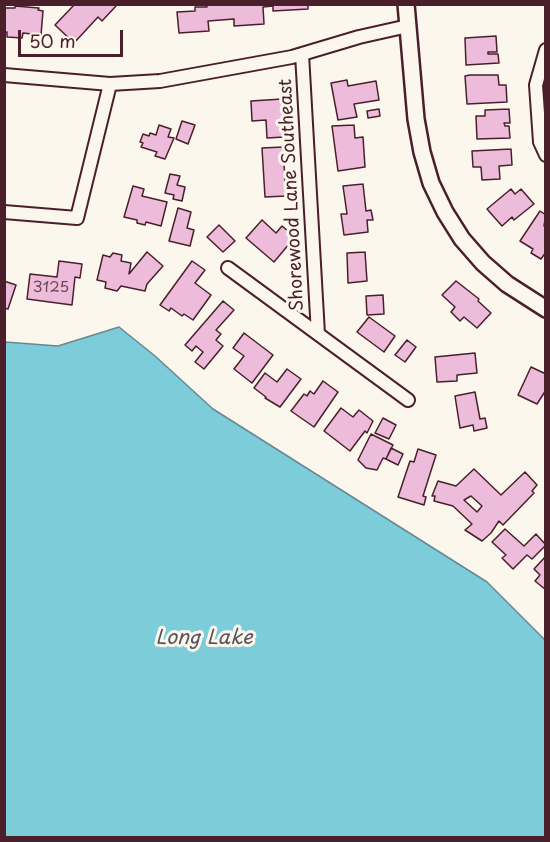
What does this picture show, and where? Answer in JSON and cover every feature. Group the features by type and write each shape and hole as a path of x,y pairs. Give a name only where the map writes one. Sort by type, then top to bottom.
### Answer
{"street":[{"path":"406,4 416,119 431,183 462,239 483,263 507,284 546,309"},
{"path":"4,75 110,84 160,81 302,54 359,37 408,26"},
{"path":"546,50 536,85 540,141 546,155"},
{"name":"Shorewood Lane Southeast","path":"302,54 318,334"},
{"path":"4,212 77,218 110,84"},
{"path":"228,268 408,400"}],"water":[{"name":"Long Lake","path":"119,327 155,356 213,409 487,582 545,640 545,837 5,837 5,342 58,346"}],"building":[{"path":"76,4 115,4 116,6 102,21 98,17 74,43 55,25"},
{"path":"207,4 308,4 308,9 273,11 273,6 263,7 264,24 234,26 234,19 208,21 209,31 179,33 177,12 195,11 195,7 207,7"},
{"path":"15,6 39,8 38,10 43,11 41,35 23,33 22,38 7,37 7,32 4,32 4,8 15,8"},
{"path":"496,36 497,52 488,52 488,54 498,54 499,63 466,65 465,38"},
{"path":"498,75 499,85 506,85 507,102 467,104 465,76"},
{"path":"347,80 348,86 376,81 379,100 354,104 357,117 338,120 331,83"},
{"path":"282,99 284,137 267,138 266,120 252,121 251,101"},
{"path":"379,109 380,116 368,118 367,111"},
{"path":"509,109 510,123 504,123 505,126 509,126 510,138 477,139 476,116 485,116 485,110"},
{"path":"182,121 195,125 188,144 176,139"},
{"path":"159,125 171,129 168,137 174,138 165,159 155,156 157,152 141,147 143,143 140,142 143,134 156,135"},
{"path":"354,125 355,138 363,137 365,167 338,171 332,126"},
{"path":"283,147 286,196 265,197 262,148"},
{"path":"511,149 512,165 499,166 500,179 482,180 481,167 473,167 472,151"},
{"path":"170,174 180,176 177,185 185,187 182,201 173,199 174,195 165,193"},
{"path":"363,184 366,211 371,210 373,220 367,220 368,232 344,235 341,214 347,214 343,186"},
{"path":"133,186 144,189 142,196 167,202 161,226 146,222 145,225 137,223 137,220 124,217"},
{"path":"511,189 515,194 521,189 534,204 514,220 512,217 502,226 487,209"},
{"path":"178,208 191,212 187,228 194,230 190,246 169,241"},
{"path":"540,211 546,215 544,226 546,226 546,252 541,259 531,253 533,249 520,241"},
{"path":"262,220 276,233 282,226 295,237 274,262 246,238"},
{"path":"219,225 235,241 223,252 207,237"},
{"path":"147,252 163,266 147,284 145,291 121,286 117,291 105,288 106,282 97,280 103,255 110,257 113,253 122,255 121,261 131,263 129,274"},
{"path":"365,252 367,281 348,283 347,253"},
{"path":"59,261 82,264 80,278 75,277 72,305 27,299 30,274 57,277"},
{"path":"192,261 205,270 195,283 211,295 193,320 171,308 169,311 160,305"},
{"path":"4,281 16,285 8,309 4,308"},
{"path":"456,281 479,299 478,301 491,313 477,328 464,317 460,321 451,312 455,307 442,295"},
{"path":"383,295 384,314 367,315 366,296"},
{"path":"223,301 234,310 216,330 221,334 216,340 223,346 204,369 195,362 203,352 196,346 192,351 185,345"},
{"path":"369,317 395,336 384,352 357,332"},
{"path":"244,333 273,355 252,383 234,369 244,356 233,348"},
{"path":"407,340 416,347 405,362 395,355"},
{"path":"475,353 477,373 457,375 457,381 437,382 435,357"},
{"path":"531,367 546,374 546,390 537,404 518,395"},
{"path":"287,369 301,379 280,407 254,388 265,373 277,382"},
{"path":"323,381 338,392 314,427 291,411 304,394 307,396 310,391 314,394"},
{"path":"475,392 480,419 485,418 487,428 474,431 473,425 460,428 455,396"},
{"path":"341,408 353,417 359,410 373,421 367,433 365,431 350,451 324,431"},
{"path":"383,418 396,425 389,439 375,433"},
{"path":"371,434 393,445 377,470 366,468 358,460"},
{"path":"391,448 403,454 398,465 386,459"},
{"path":"418,449 436,455 423,496 426,497 424,505 398,497 410,461 414,462"},
{"path":"474,469 501,495 525,472 537,485 532,491 534,493 503,525 499,521 482,541 465,530 472,524 453,506 434,501 435,496 432,496 438,481 456,486","holes":["471,496 482,506 477,512 464,500"]},
{"path":"505,529 524,546 536,534 546,545 532,559 527,555 513,569 502,558 506,555 492,542"},
{"path":"546,556 546,590 535,581 540,575 534,569"}]}
